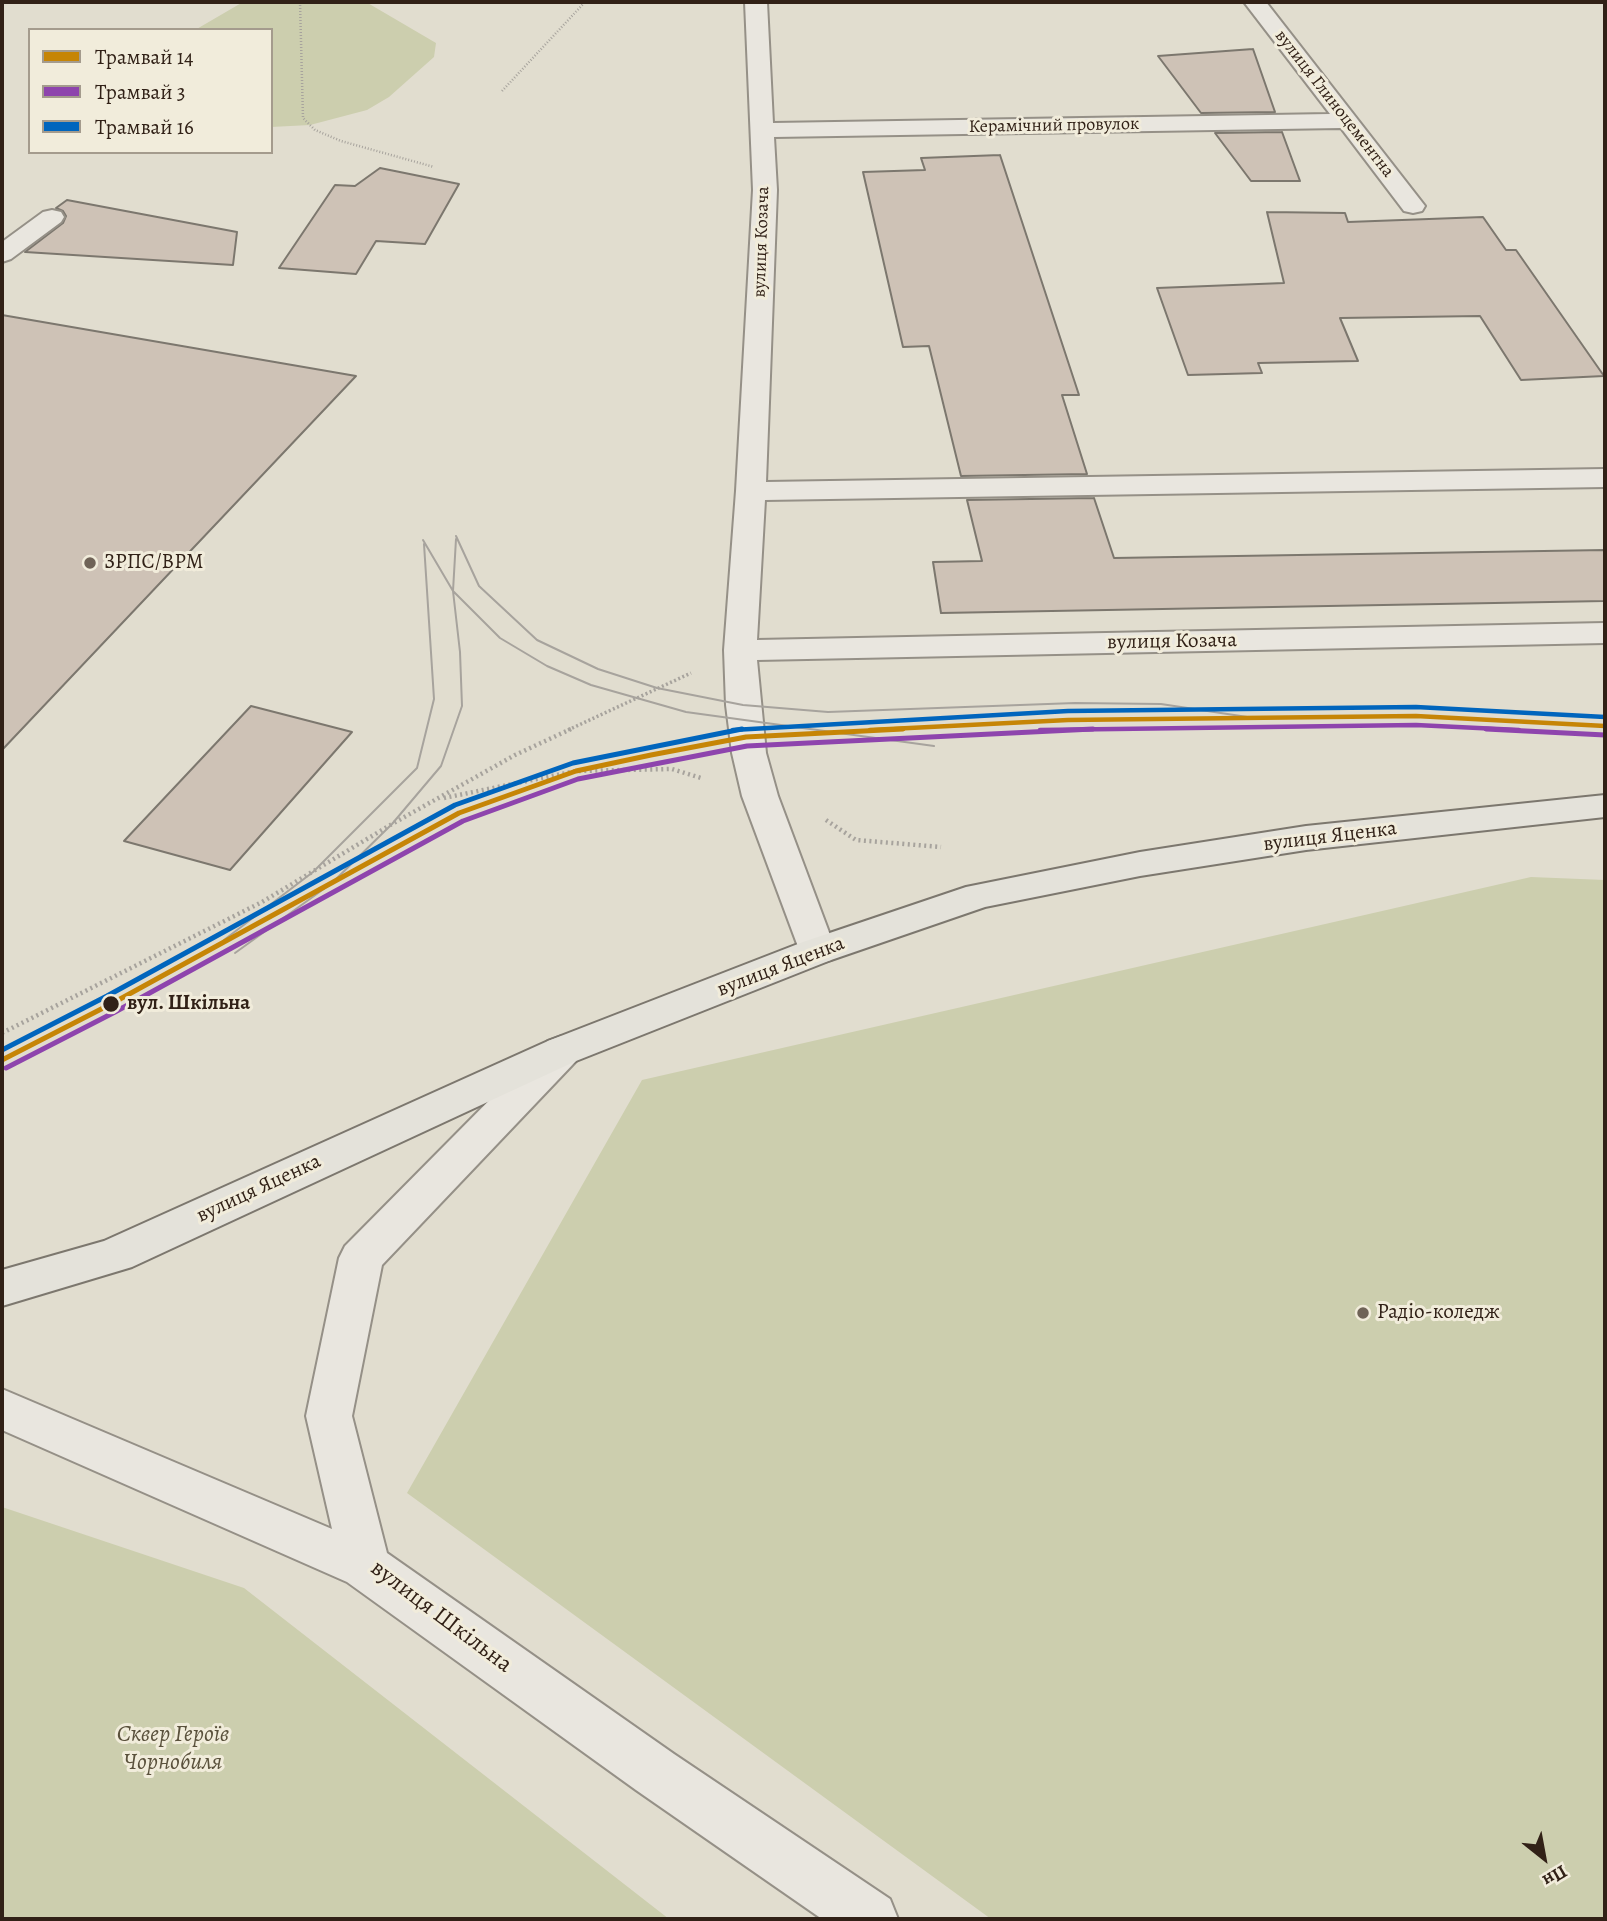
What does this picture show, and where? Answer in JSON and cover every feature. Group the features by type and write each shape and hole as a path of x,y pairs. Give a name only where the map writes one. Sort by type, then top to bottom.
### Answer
{"main road":[{"name":"вулиця Яценка","path":"2,1288 116,1255 562,1051 817,951 979,897 1140,864 1306,838 1605,806"}],"street":[{"name":"вулиця Козача","path":"756,2 765,190 751,491 740,650 746,737 760,796 817,951"},
{"name":"вулиця Глиноцементна","path":"1255,2 1413,206"},
{"name":"Керамічний провулок","path":"762,130 1347,121"},
{"path":"2,254 52,217"},
{"path":"751,491 1605,478"},
{"name":"вулиця Козача","path":"740,650 1605,634"},
{"name":"вулиця Шкільна","path":"562,1051 361,1258 329,1416 365,1566 655,1772 870,1919"},
{"path":"2,1409 188,1492 365,1566"}],"path":[{"path":"300,2 303,118 315,131 341,141 434,167"},
{"path":"502,92 585,2"},
{"path":"2,1033 262,902 392,824 515,755 740,650"},
{"path":"440,799 576,771 671,769 760,796 789,796 856,840 941,847"}],"green space":[{"path":"243,2 366,2 436,43 434,57 389,97 367,110 310,125 273,127 273,28 198,28"},
{"path":"1531,877 1605,880 1605,1919 991,1919 407,1493 642,1080"},
{"name":"Сквер Героїв Чорнобиля","path":"2,1507 244,1588 669,1919 2,1919"}],"building":[{"path":"1253,49 1275,112 1201,113 1158,56"},
{"path":"1282,132 1300,181 1251,181 1215,133"},
{"path":"1000,155 1079,395 1062,395 1087,474 961,476 929,346 903,347 863,172 925,170 921,158"},
{"path":"380,168 459,184 425,244 376,241 356,274 279,268 335,185 355,186"},
{"path":"67,200 237,232 233,265 25,252 63,223 66,216 56,208"},
{"path":"1267,212 1345,213 1348,222 1483,217 1506,250 1516,250 1604,376 1521,380 1480,316 1340,318 1358,361 1258,363 1262,373 1188,375 1157,288 1284,283"},
{"name":"ЗРПС/ВРМ","path":"2,315 356,376 2,750"},
{"path":"1094,498 1114,558 1605,550 1605,601 941,613 933,562 982,561 967,500"},
{"path":"251,706 352,732 230,870 124,841"}],"tram line":[{"path":"456,536 479,586 537,640 598,669 657,688 743,705 828,712 1075,703 1161,704 1254,718"},
{"path":"453,591 456,539"},
{"path":"423,540 453,591"},
{"path":"224,940 313,872 417,768 434,699 424,544"},
{"path":"235,953 332,883 392,824 441,766 462,706 460,652 453,591"},
{"path":"453,591 500,638 547,666 591,685 686,712 934,746"},
{"name":"16","path":"2,1050 107,996 455,805 573,763 649,746 746,728 1068,711 1416,707 1605,717"},
{"name":"14","path":"2,1060 111,1004 459,813 576,771 651,755 746,737 1068,720 1416,716 1605,726"},
{"name":"3","path":"6,1068 115,1012 463,821 578,779 747,746 1068,729 1416,725 1605,735"}],"place":[{"name":"ЗРПС/ВРМ","path":"90,563"},
{"name":"вул. Шкільна","path":"111,1004"},
{"name":"Радіо-коледж","path":"1363,1313"}]}
